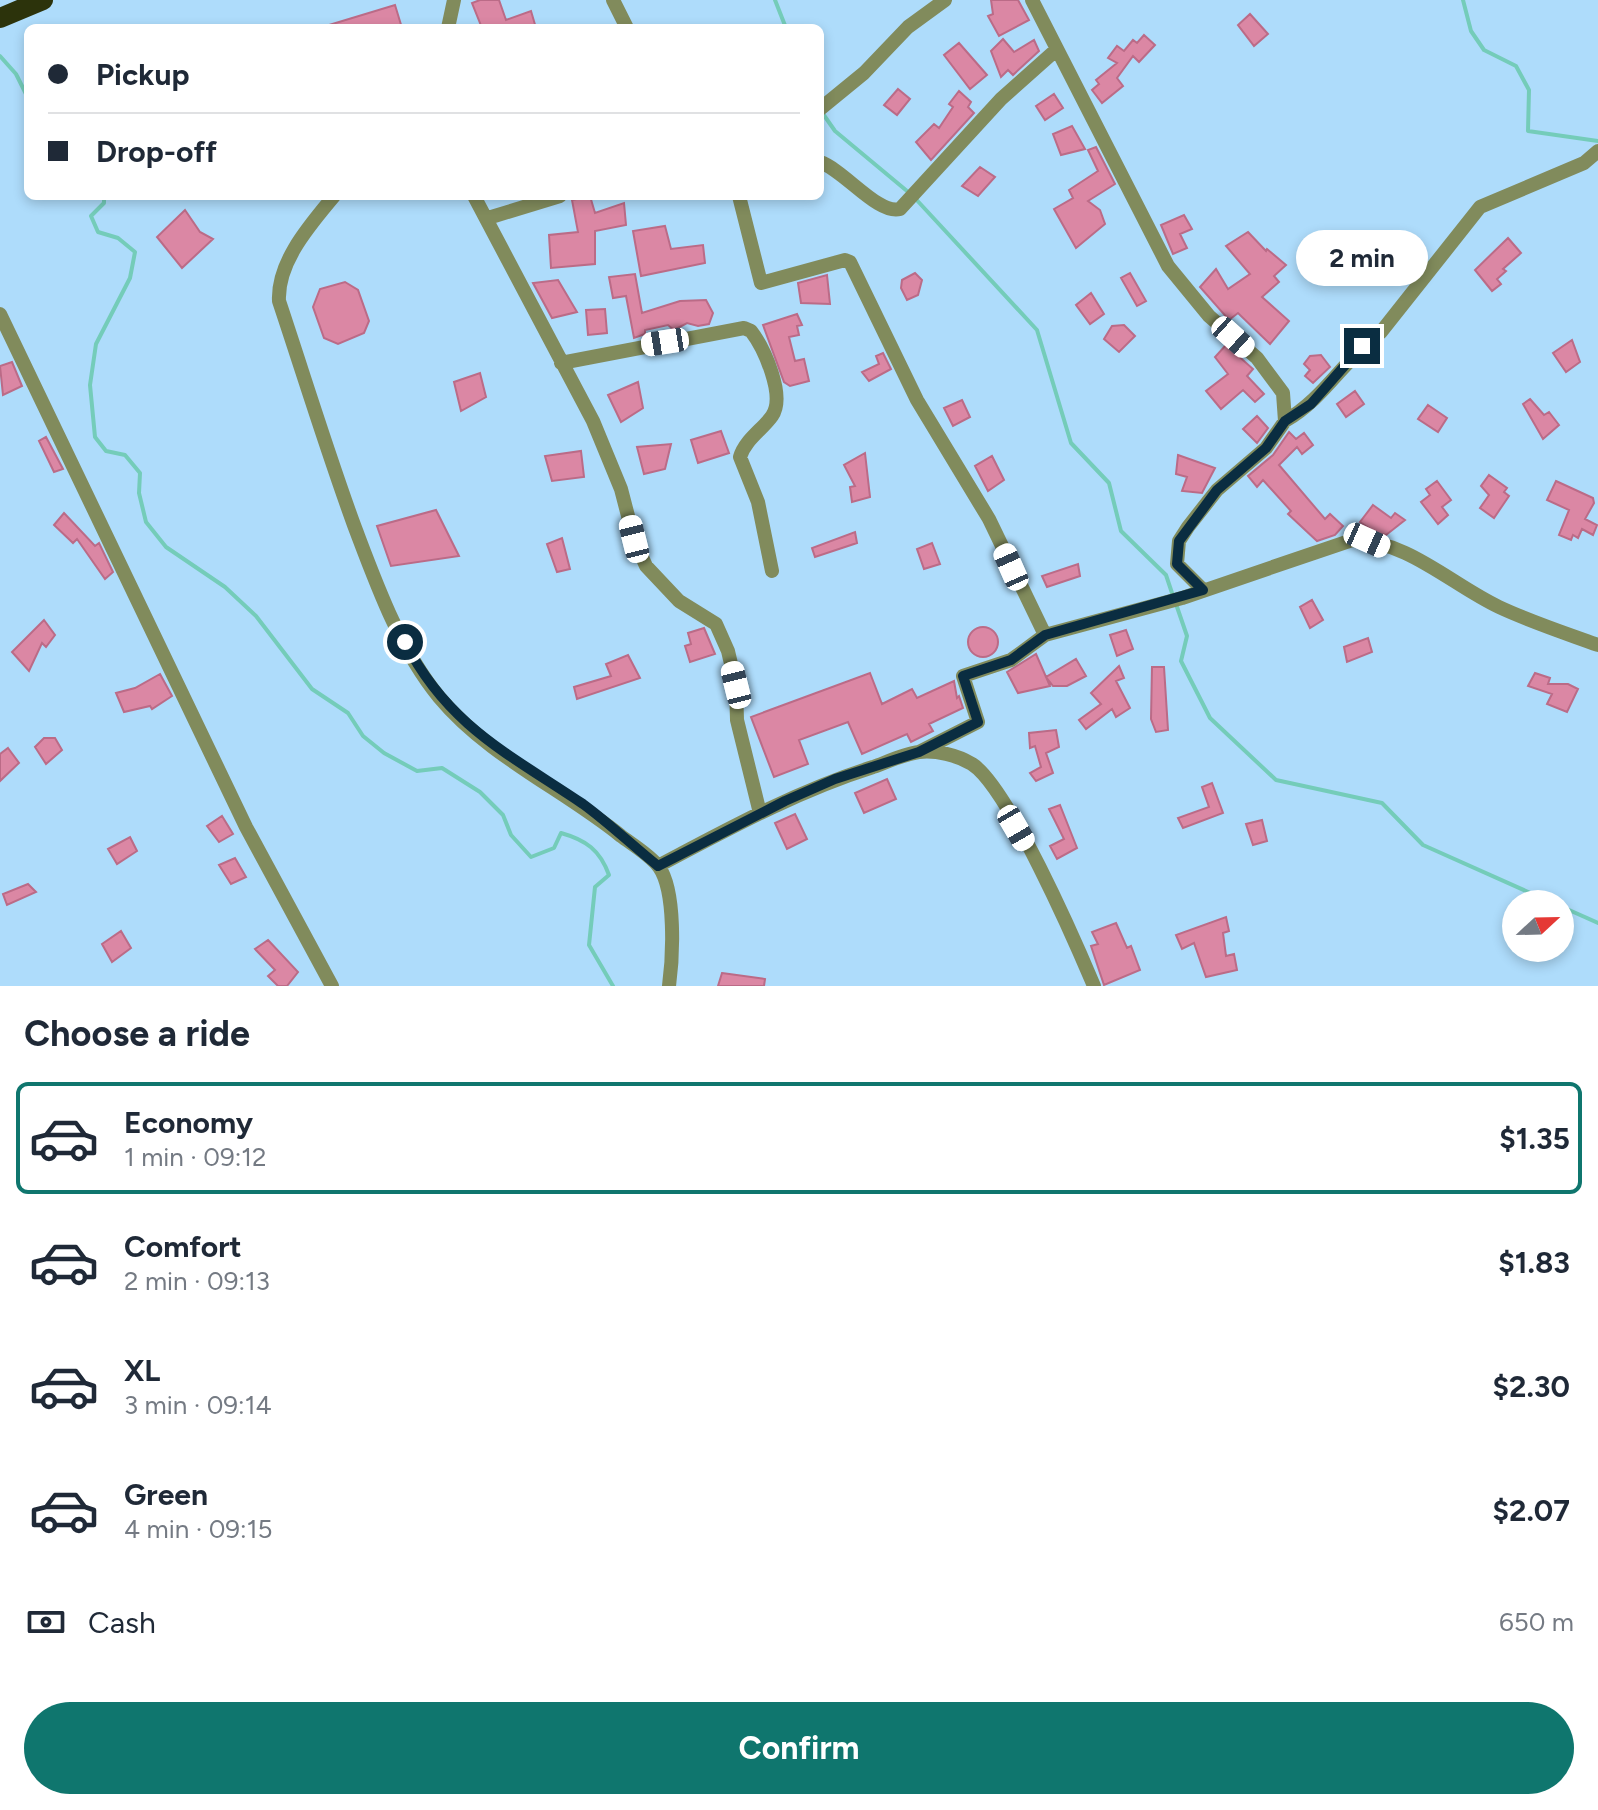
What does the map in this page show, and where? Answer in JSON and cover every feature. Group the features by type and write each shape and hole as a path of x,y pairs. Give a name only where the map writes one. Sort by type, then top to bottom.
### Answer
{"highway":[{"path":"0,18 43,0"}],"street":[{"path":"449,24 454,0"},
{"path":"613,0 625,24"},
{"path":"824,105 931,8 945,0"},
{"path":"1032,0 1168,266 1209,316 1257,358 1283,393 1285,421"},
{"path":"824,164 847,177 876,203 893,211 900,209 1001,99 1056,50"},
{"path":"1203,590 1177,564 1179,541 1217,490 1266,448 1285,421 1304,411 1362,346 1381,332 1480,207 1584,163 1598,151"},
{"path":"331,200 285,268 278,283 279,301 338,481 381,594 417,666 440,699 523,769 584,805 658,866 667,887 671,930 669,986"},
{"path":"477,200 593,421 621,489 634,539 646,566 679,601 716,624 728,651 736,685 737,720 760,813"},
{"path":"488,218 547,200"},
{"path":"740,200 761,283 845,260 850,262 917,400 989,519 1045,635"},
{"path":"0,314 246,827 332,986"},
{"path":"561,363 744,328 751,331 776,390 776,404 773,415 740,457 758,502 772,571"},
{"path":"658,866 760,813 835,779 919,752 978,722 963,676 1011,660 1045,635 1203,590 1326,547 1367,540 1427,564 1496,606 1598,645"},
{"path":"919,752 949,754 973,765 991,785 1040,870 1094,986"}],"building":[{"path":"499,0 506,20 531,11 535,24 480,24 472,3"},
{"path":"991,0 1018,0 1029,20 999,36 988,16 993,14"},
{"path":"395,5 401,24 332,24"},
{"path":"1250,14 1268,34 1254,46 1238,25"},
{"path":"1144,35 1155,45 1139,62 1133,56 1117,78 1123,86 1102,103 1092,90 1099,84 1096,80 1117,63 1108,58 1117,46 1124,51 1133,40 1137,43"},
{"path":"1003,39 1014,52 1034,40 1039,51 1013,75 1008,70 1001,77 991,51"},
{"path":"959,43 987,75 970,89 944,55"},
{"path":"898,89 910,99 897,115 884,105"},
{"path":"959,91 971,102 968,107 974,113 931,160 916,142 934,124 939,128 953,107 949,104"},
{"path":"1054,94 1063,108 1045,120 1036,106"},
{"path":"1072,126 1085,149 1061,155 1053,134"},
{"path":"1096,147 1115,184 1088,201 1100,210 1105,224 1076,248 1054,209 1073,198 1069,190 1098,171 1088,150"},
{"path":"980,167 995,177 978,196 962,186"},
{"path":"572,200 591,200 595,213 624,203 626,225 595,231 595,264 551,268 549,235 578,232"},
{"path":"185,210 200,232 213,239 182,268 157,237"},
{"path":"1184,215 1192,229 1180,234 1187,248 1173,254 1161,225"},
{"path":"665,226 671,249 703,245 705,263 641,276 633,231"},
{"path":"1248,232 1266,251 1286,265 1274,276 1279,282 1262,297 1289,321 1270,344 1238,313 1229,320 1200,287 1216,269 1228,289 1250,274 1226,246"},
{"path":"1508,238 1521,253 1503,269 1506,271 1497,279 1501,284 1492,291 1475,270"},
{"path":"915,273 922,280 918,295 907,300 901,288 902,280"},
{"path":"1130,273 1146,301 1137,306 1121,278"},
{"path":"635,274 642,313 680,301 706,300 713,313 709,324 698,326 687,323 674,330 668,325 645,330 645,334 634,338 626,296 613,298 609,277"},
{"path":"827,275 830,304 801,303 798,283"},
{"path":"558,280 577,312 552,318 533,283"},
{"path":"345,282 358,290 369,321 364,333 338,344 324,338 313,307 320,289"},
{"path":"1091,293 1104,314 1090,324 1076,305"},
{"path":"605,309 607,333 588,335 586,310"},
{"path":"797,314 802,325 797,326 799,335 789,337 795,361 804,359 809,381 790,386 784,382 763,325"},
{"path":"1124,325 1135,336 1119,352 1104,339 1112,326"},
{"path":"1572,340 1580,362 1566,372 1553,353"},
{"path":"1226,345 1253,369 1247,376 1264,394 1255,402 1243,390 1221,409 1206,391 1228,374 1215,357"},
{"path":"883,353 891,369 869,381 862,372 879,364 876,356"},
{"path":"1321,355 1330,367 1313,383 1305,376 1310,370 1304,364 1310,356"},
{"path":"12,362 22,386 3,395 0,366"},
{"path":"480,373 486,397 461,411 454,382"},
{"path":"638,382 643,408 621,422 608,395"},
{"path":"1355,391 1364,404 1346,417 1337,404"},
{"path":"1530,399 1544,415 1549,412 1559,425 1543,439 1523,404"},
{"path":"962,400 970,417 953,426 944,408"},
{"path":"1428,405 1447,418 1438,432 1418,419"},
{"path":"1257,416 1268,428 1257,443 1243,429"},
{"path":"721,431 729,453 698,463 691,440"},
{"path":"1289,432 1296,439 1304,433 1313,445 1302,454 1297,447 1279,465 1325,519 1330,514 1343,526 1335,535 1317,541 1288,514 1291,511 1263,480 1257,487 1248,476 1273,455"},
{"path":"46,437 63,469 54,472 39,441"},
{"path":"671,444 665,469 644,474 637,447"},
{"path":"581,451 584,477 552,481 545,456"},
{"path":"865,453 870,497 852,502 850,487 855,486 844,465"},
{"path":"1178,455 1215,468 1202,493 1182,491 1187,477 1176,474"},
{"path":"992,456 1004,480 988,491 975,466"},
{"path":"1489,475 1507,488 1504,492 1509,496 1494,518 1480,508 1489,495 1481,486"},
{"path":"1437,481 1451,500 1442,507 1448,515 1438,524 1421,502 1430,495 1426,489"},
{"path":"1556,481 1593,498 1594,503 1585,519 1597,525 1593,535 1582,529 1578,538 1573,535 1571,540 1559,535 1569,510 1547,500"},
{"path":"1373,505 1391,518 1395,513 1405,520 1386,535 1376,533 1360,522"},
{"path":"436,510 459,556 391,566 377,526"},
{"path":"64,513 95,546 99,543 113,572 105,579 77,539 73,543 54,525"},
{"path":"855,532 857,543 815,557 812,548"},
{"path":"562,538 570,569 557,572 547,544"},
{"path":"932,543 940,564 924,569 917,549"},
{"path":"1078,564 1080,576 1047,587 1042,576"},
{"path":"1312,600 1323,620 1310,628 1300,607"},
{"path":"44,620 55,635 46,647 42,643 29,671 12,652"},
{"path":"983,627 994,631 998,642 994,653 983,657 972,653 968,642 972,631"},
{"path":"704,628 715,654 690,662 685,646 691,644 688,633"},
{"path":"1126,630 1133,649 1117,656 1110,635"},
{"path":"1368,638 1372,652 1347,662 1344,647"},
{"path":"1036,654 1050,686 1018,693 1007,672"},
{"path":"628,655 640,678 577,699 574,687 611,676 606,664"},
{"path":"1076,659 1086,676 1067,686 1053,686 1046,677"},
{"path":"1119,666 1124,678 1116,681 1130,708 1116,717 1112,709 1086,729 1079,720 1101,704 1091,693"},
{"path":"1152,667 1164,667 1168,730 1156,732 1151,719"},
{"path":"870,673 882,704 912,689 917,698 954,681 957,698 959,696 963,708 929,724 933,731 911,742 907,734 862,754 848,722 799,740 808,764 774,777 751,717"},
{"path":"1535,673 1550,678 1548,684 1568,684 1578,689 1567,712 1547,704 1552,694 1528,686"},
{"path":"160,674 172,696 152,709 150,706 124,712 116,693 135,688"},
{"path":"1056,730 1059,747 1046,753 1053,773 1036,781 1030,773 1041,767 1035,746 1030,748 1029,733"},
{"path":"44,738 55,738 62,750 46,764 35,747"},
{"path":"8,748 19,763 0,781 0,754"},
{"path":"887,779 896,799 864,813 855,793"},
{"path":"1212,783 1223,813 1183,828 1178,818 1209,807 1202,787"},
{"path":"1060,805 1077,848 1057,859 1050,846 1064,839 1049,809"},
{"path":"795,814 807,839 787,849 775,823"},
{"path":"222,816 233,834 219,842 207,826"},
{"path":"1262,820 1267,841 1253,845 1246,824"},
{"path":"130,837 137,851 117,864 108,849"},
{"path":"235,858 246,877 231,884 219,865"},
{"path":"28,884 36,892 7,905 3,894"},
{"path":"1226,917 1229,931 1223,933 1226,956 1234,954 1237,970 1206,977 1194,943 1182,949 1176,935"},
{"path":"1116,923 1127,948 1131,946 1140,970 1104,985 1091,946 1098,944 1092,932"},
{"path":"121,931 131,948 112,962 102,944"},
{"path":"268,940 298,972 287,986 278,986 268,976 275,970 255,949"},
{"path":"722,973 765,979 764,986 718,986"}],"waterway":[{"path":"775,0 784,24"},
{"path":"1463,0 1471,31 1484,50 1516,66 1529,90 1528,131 1598,141"},
{"path":"0,56 16,74 24,90"},
{"path":"824,115 835,131 913,196 1037,330 1071,443 1109,483 1121,531 1166,575 1173,596"},
{"path":"104,200 91,216 98,232 118,238 135,252 130,278 96,344 90,385 95,437 106,451 125,455 140,473 139,493 146,522 166,547 225,587 256,616 312,689 348,713 363,736 384,753 417,771 442,768 480,792 503,815 511,835 531,857 554,848 561,833 578,839 596,853 609,875 595,887 589,945 613,986"},
{"path":"1176,604 1187,636 1181,661 1210,718 1276,780 1382,803 1423,845 1524,890"},
{"path":"1574,912 1598,923"}],"route":[{"path":"405,642 440,699 473,729 523,769 584,805 658,866 785,801 835,779 919,752 978,722 963,676 1011,660 1045,635 1203,590 1191,582 1177,564 1179,541 1188,527 1217,490 1266,448 1285,421 1304,411 1362,346"}]}
